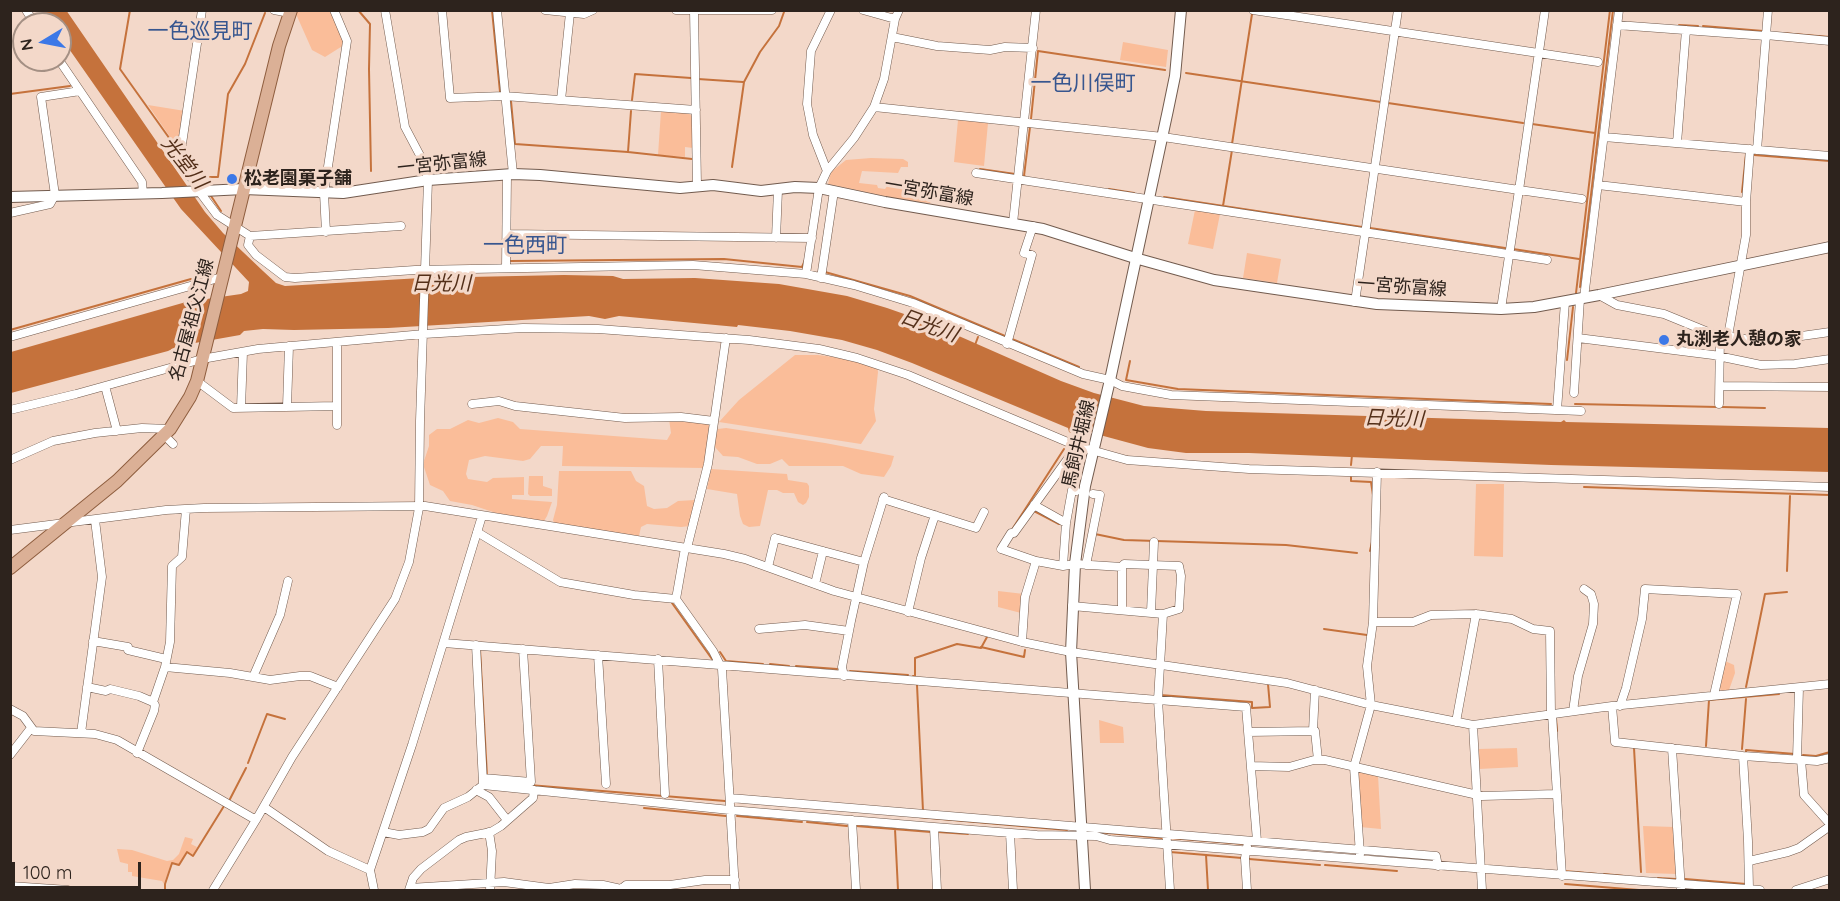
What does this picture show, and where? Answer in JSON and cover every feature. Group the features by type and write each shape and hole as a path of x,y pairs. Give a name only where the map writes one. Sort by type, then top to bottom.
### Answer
{"main road":[{"name":"馬飼井堀線","path":"1085,891 1071,652 1072,606 1081,564 1084,493 1163,137 1175,76 1181,10"},
{"name":"名古屋祖父江線","path":"10,568 169,436 180,415 197,381 279,46 291,12"},
{"name":"一宮弥富線","path":"10,198 244,189 324,193 429,180 510,174 540,174 680,188 713,184 761,191 795,187 819,188 885,202 1032,226 1135,258 1214,279 1355,302 1501,309 1565,302 1830,247"}],"street":[{"path":"202,10 179,164 198,184 198,191 217,214 234,230 250,236 401,226"},
{"path":"274,10 291,12"},
{"path":"326,232 324,193 347,41 334,10"},
{"path":"213,891 264,807 291,757 395,599 409,561 419,508 429,180 424,163 405,127 385,10"},
{"path":"442,10 450,98 504,96 696,110"},
{"path":"497,10 510,174 506,268"},
{"path":"545,10 584,14 593,10"},
{"path":"676,10 772,10"},
{"path":"827,171 813,135 807,104 811,51 831,10"},
{"path":"863,10 895,19"},
{"path":"806,274 819,188 827,171 854,138 874,107 884,79 895,19 899,10"},
{"path":"1013,223 1036,10"},
{"path":"1253,10 1598,62"},
{"path":"1355,302 1398,10"},
{"path":"1501,309 1545,10"},
{"path":"1574,393 1582,298 1619,10"},
{"path":"1719,404 1720,357 1742,266 1746,235 1746,202 1754,150 1768,10"},
{"path":"694,11 697,185"},
{"path":"561,100 570,13"},
{"path":"1617,25 1830,41"},
{"path":"1677,143 1686,30"},
{"path":"892,37 937,46 990,50 1005,46 1033,48"},
{"path":"67,72 142,182 143,194"},
{"path":"10,213 50,204 55,195 41,97 80,92"},
{"path":"874,107 1163,137 1582,199"},
{"path":"1604,137 1830,156"},
{"path":"976,173 1548,260"},
{"path":"1598,185 1746,202"},
{"path":"776,238 778,190"},
{"path":"821,278 834,191"},
{"path":"1007,344 1032,255 1024,253 1032,226"},
{"path":"508,234 812,238"},
{"path":"250,236 248,245 256,255 285,276 295,278 506,268 693,265 806,274 854,285 913,303 1083,374 1122,386 1171,395 1581,411"},
{"path":"10,337 223,272"},
{"path":"1599,295 1617,305 1664,314 1724,336 1773,340 1830,332"},
{"path":"1557,410 1565,302"},
{"path":"10,410 202,359 243,352 424,331 560,327 726,338 819,349 857,358 908,375 1077,446 1127,460 1249,469 1830,487"},
{"path":"726,338 706,470 676,598 720,664 735,891"},
{"path":"1578,338 1720,357 1761,365 1795,364 1830,359"},
{"path":"337,342 337,425"},
{"path":"287,407 289,346"},
{"path":"240,408 243,352"},
{"path":"197,381 233,408 338,406"},
{"path":"105,386 117,431"},
{"path":"1720,386 1830,387"},
{"path":"472,404 499,401 515,406 625,418 681,417 714,421"},
{"path":"10,460 53,441 117,431 142,428 169,436"},
{"path":"1072,606 1163,614 1179,609 1181,576 1179,566 1124,564 1122,567 1081,564 1063,566 1036,561 1001,549 1077,446"},
{"path":"1361,860 1354,766 1371,705 1367,666 1373,622 1377,472"},
{"path":"1063,566 1066,523 1072,490 1076,491"},
{"path":"1081,564 1100,495 1093,494"},
{"path":"844,676 842,667 856,597 864,562 884,498 976,528 984,512"},
{"path":"1034,505 1066,523"},
{"path":"10,530 186,509 419,508 424,506 724,554 856,597 1022,642 1071,652 1287,682 1371,705 1473,725 1616,706 1830,684"},
{"path":"137,753 154,711 153,702 165,663 172,611 172,566 182,557 186,509"},
{"path":"908,612 921,558 935,515"},
{"path":"374,891 370,870 444,643 482,516"},
{"path":"81,733 102,577 95,520"},
{"path":"477,532 560,582 634,596 676,598"},
{"path":"768,567 775,538 864,562"},
{"path":"1151,612 1154,542"},
{"path":"815,584 823,551"},
{"path":"1022,642 1024,597 1036,561"},
{"path":"1122,567 1122,610"},
{"path":"254,677 280,615 288,580"},
{"path":"1573,711 1578,676 1593,624 1594,604 1591,594 1584,589"},
{"path":"1714,695 1737,594 1646,589 1626,688 1616,706 1615,742 1743,756 1817,761 1830,758"},
{"path":"1163,614 1158,700 1170,891"},
{"path":"1373,622 1413,622 1431,615 1476,614 1512,619 1533,629 1550,631 1552,714 1562,876"},
{"path":"1456,722 1476,614"},
{"path":"759,629 805,625 849,631"},
{"path":"93,640 128,647 128,650 165,663 270,680 310,676 338,687"},
{"path":"444,643 1246,707 1251,766 1253,841 1246,851 1247,891"},
{"path":"476,645 481,784 507,820"},
{"path":"383,832 399,835 423,832 429,829 444,808 481,784 531,782 523,649"},
{"path":"598,655 606,784"},
{"path":"658,659 665,794"},
{"path":"87,687 106,691 110,689 153,702"},
{"path":"1749,861 1799,848 1830,825 1804,795 1799,759 1799,688"},
{"path":"1312,731 1315,690"},
{"path":"10,709 23,716 34,731 105,735 256,820"},
{"path":"1473,725 1482,891"},
{"path":"10,755 31,728"},
{"path":"1248,732 1315,731 1318,760"},
{"path":"1672,748 1680,887"},
{"path":"1743,756 1749,889"},
{"path":"1251,766 1289,767 1318,760 1354,766 1477,795 1557,794"},
{"path":"481,784 730,810 1010,833 1166,834 1436,856 1438,866"},
{"path":"534,790 532,798 507,820 489,832 459,840 421,869 413,878 409,889 491,887 504,882 549,888 574,884 603,885 621,890 626,885 670,885 705,880 735,880"},
{"path":"730,798 1082,832 1110,840 1680,887 1760,891"},
{"path":"264,807 328,851 370,870"},
{"path":"852,820 856,891"},
{"path":"934,827 938,891"},
{"path":"489,832 492,851 491,887"},
{"path":"1010,833 1013,891"},
{"path":"1798,890 1830,879"},
{"path":"10,886 68,891"}],"shaded area":[{"path":"298,11 330,11 344,45 325,57 312,50 296,14"},
{"path":"1123,42 1168,50 1166,67 1120,60"},
{"path":"148,105 185,111 179,150"},
{"path":"661,111 688,113 693,117 693,148 685,147 685,157 658,155"},
{"path":"958,120 988,123 984,166 954,162"},
{"path":"903,159 908,162 908,167 901,167 898,173 862,171 859,183 877,185 878,188 885,189 888,185 935,193 930,203 907,201 828,184 831,172 846,160"},
{"path":"1195,210 1220,214 1213,249 1188,244"},
{"path":"1247,253 1281,259 1277,283 1243,278"},
{"path":"795,355 818,355 856,360 877,367 874,409 876,421 861,444 719,422 739,400"},
{"path":"498,418 513,422 520,429 667,440 671,433 669,419 711,422 704,468 562,466 563,446 541,446 530,459 523,461 485,456 469,460 466,474 468,479 487,482 493,478 524,477 524,495 512,495 512,499 552,502 544,521 496,513 450,501 443,491 430,485 423,464 429,446 429,435 437,429 450,429 468,420 479,423"},
{"path":"726,428 894,456 884,477 861,474 843,466 789,466 782,459 770,464 757,464 738,457 723,456 714,446 718,429"},
{"path":"711,469 787,474 788,480 807,483 809,497 803,505 798,502 794,493 768,490 760,526 749,527 743,524 740,516 737,494 707,489"},
{"path":"559,471 631,471 636,481 644,486 647,506 654,509 667,508 678,501 695,500 690,526 647,524 641,527 639,536 554,524"},
{"path":"529,476 543,476 543,486 552,489 552,496 530,496 528,494"},
{"path":"1476,484 1504,484 1503,557 1474,556"},
{"path":"998,591 1024,594 1021,613 998,607"},
{"path":"1725,661 1734,665 1735,673 1729,690 1723,691 1718,688"},
{"path":"1099,720 1123,727 1124,743 1100,743"},
{"path":"1517,748 1518,767 1479,769 1478,749"},
{"path":"1359,771 1378,775 1381,829 1360,827 1357,773"},
{"path":"1643,826 1674,827 1677,874 1646,873"},
{"path":"185,837 193,839 191,844 197,847 193,855 186,852 179,865 171,863 164,884 162,881 132,876 132,872 128,872 128,864 120,862 117,849 132,850 167,861 173,860 179,854"}],"water":[{"path":"66,10 67,12 43,12"},
{"name":"日光川","path":"72,19 205,212 223,233 263,271 276,283 285,286 421,278 564,275 613,276 623,279 695,278 779,284 847,296 887,308 927,322 1061,381 1094,393 1144,406 1206,411 1829,428 1830,472 1551,465 1249,453 1186,453 1148,448 1074,428 1071,433 1068,428 912,363 842,340 738,325 737,327 619,316 605,319 589,316 388,328 244,331 240,335 178,346 168,351 11,393 11,352 186,302 248,291 249,282 181,209 72,53"}],"waterway":[{"name":"光堂川","path":"130,10 120,69 177,149"},
{"path":"358,10 370,24 371,171"},
{"path":"492,10 500,92"},
{"path":"1576,293 1610,10"},
{"path":"1580,287 1613,10"},
{"path":"732,167 744,82 760,52 779,26 784,12"},
{"name":"光堂川","path":"184,161 202,177 218,177 228,94 245,64 265,13"},
{"path":"1232,144 1252,14"},
{"path":"1679,25 1698,26"},
{"path":"1703,26 1763,31"},
{"path":"1782,33 1830,37"},
{"path":"1031,119 1038,51 1165,70"},
{"path":"1186,73 1381,102"},
{"path":"632,100 635,74 691,78"},
{"path":"698,79 743,82"},
{"path":"10,94 70,86"},
{"path":"511,101 515,144 692,159"},
{"path":"1388,103 1523,123"},
{"path":"628,152 631,111"},
{"path":"1532,124 1595,133"},
{"path":"1026,177 1024,176 1030,127"},
{"path":"1223,206 1232,150"},
{"path":"1742,192 1746,154"},
{"path":"1754,155 1830,161"},
{"path":"980,169 1015,174"},
{"path":"1109,189 1134,193"},
{"path":"211,196 221,211"},
{"path":"1164,197 1362,227"},
{"path":"1370,228 1505,248"},
{"path":"1513,249 1579,259"},
{"path":"510,261 724,259 802,267 805,260"},
{"name":"日光川","path":"825,272 910,296 1005,336"},
{"path":"10,330 191,279"},
{"path":"194,294 195,303"},
{"path":"1567,360 1573,307"},
{"path":"975,345 978,337"},
{"path":"1012,339 1079,367"},
{"name":"日光川","path":"1130,361 1126,380 1178,389 1551,404"},
{"path":"1575,404 1718,407"},
{"path":"1722,407 1765,408"},
{"path":"1013,528 1064,449"},
{"path":"1351,465 1352,455"},
{"path":"1351,477 1351,481 1371,482 1373,495"},
{"path":"1584,487 1830,495"},
{"path":"1787,571 1790,496"},
{"path":"1034,511 1059,524"},
{"path":"1095,534 1124,540 1286,545 1357,553"},
{"path":"1370,551 1372,542"},
{"path":"1746,687 1765,594 1787,592"},
{"path":"672,603 712,659"},
{"path":"1324,629 1367,635"},
{"path":"913,676 915,676 915,658 957,644 981,648 987,637"},
{"path":"981,647 1024,657 1025,650"},
{"path":"480,649 487,776"},
{"path":"720,652 726,661 763,664"},
{"path":"770,664 789,666"},
{"path":"796,666 837,669"},
{"path":"850,671 908,675"},
{"path":"1160,695 1252,702 1252,708 1270,707 1268,684"},
{"path":"917,685 923,811"},
{"path":"1706,746 1709,700 1779,694"},
{"path":"1742,749 1746,699"},
{"path":"248,763 267,714 285,719"},
{"path":"1556,718 1557,731"},
{"path":"1634,748 1641,872"},
{"path":"1746,752 1746,750 1795,754"},
{"path":"1803,755 1816,756 1830,752"},
{"path":"230,799 246,768"},
{"path":"529,785 725,801"},
{"path":"165,890 172,863 179,865 187,852 193,856 224,806"},
{"path":"644,808 726,816"},
{"path":"737,816 802,822"},
{"path":"918,817 1067,830"},
{"path":"807,822 847,826"},
{"path":"856,826 931,832"},
{"path":"895,829 898,890"},
{"path":"938,832 968,834"},
{"path":"1097,832 1162,838"},
{"path":"1170,838 1244,844"},
{"path":"1170,852 1242,858"},
{"path":"1206,855 1208,890"},
{"path":"1249,859 1320,865"},
{"path":"1752,864 1752,884"},
{"path":"1325,865 1397,871"},
{"path":"1565,869 1565,871 1598,874"},
{"path":"1604,874 1625,876"},
{"path":"1658,878 1676,879"},
{"path":"1685,879 1746,884"},
{"path":"1565,884 1639,890"}],"place":[{"name":"松老園菓子舗","path":"232,179"},
{"name":"丸渕老人憩の家","path":"1664,340"}],"district":[{"name":"一色巡見町","path":"200,32"},
{"name":"一色川俣町","path":"1083,84"},
{"name":"一色西町","path":"525,246"}]}
